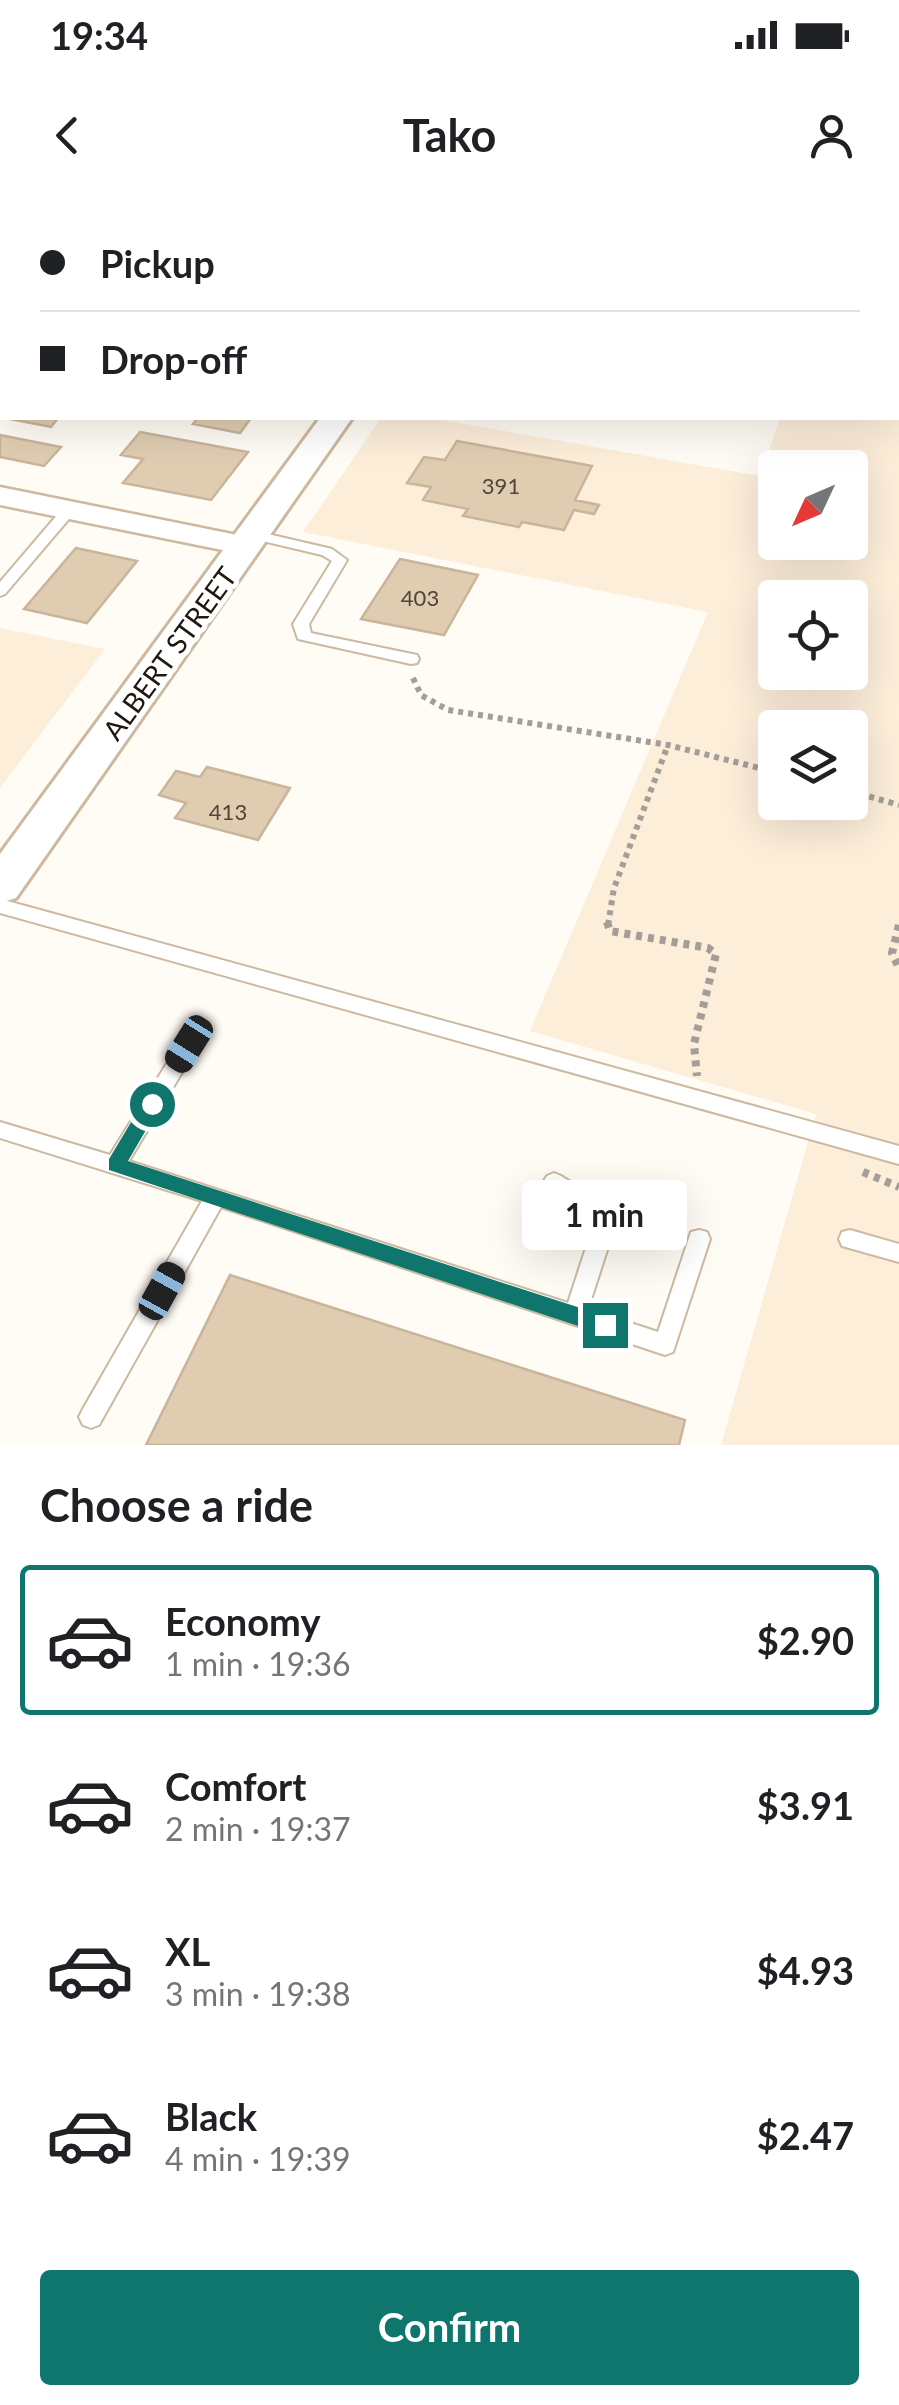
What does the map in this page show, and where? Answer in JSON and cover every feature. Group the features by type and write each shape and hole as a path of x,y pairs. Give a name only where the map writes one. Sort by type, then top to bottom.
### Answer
{"street":[{"name":"ALBERT STREET","path":"0,888 335,420"},
{"path":"0,496 251,540"}],"lane":[{"path":"0,591 68,510"},
{"path":"251,540 327,552 340,560 301,624 304,636 411,658"},
{"path":"0,906 899,1155"},
{"path":"116,1165 189,1044"},
{"path":"0,1130 216,1196 665,1345 699,1239"},
{"path":"554,1182 607,1216 575,1316"},
{"path":"91,1417 216,1196"},
{"path":"850,1239 899,1253"}],"path":[{"path":"411,658 418,690 448,710 552,730 668,745 758,768"},
{"path":"668,745 614,888 606,924 617,934 708,948 716,954 694,1044 704,1102"},
{"path":"868,796 899,804"},
{"path":"899,926 892,953 899,968"},
{"path":"864,1172 899,1187"}],"shaded area":[{"path":"380,420 441,420 758,476 758,560 868,560 868,450 769,450 779,420 899,420 899,1445 721,1445 816,1114 530,1031 708,612 303,532"},
{"path":"0,628 105,649 0,788"}],"building":[{"path":"15,420 56,420 51,427"},
{"path":"196,420 250,420 240,433 193,424"},
{"path":"140,432 248,452 211,500 123,483 143,459 121,455"},
{"path":"0,435 61,447 44,466 0,457"},
{"path":"457,441 592,466 575,500 599,505 594,514 574,510 564,530 522,522 519,527 463,516 468,509 423,500 431,487 407,483 424,457 445,460"},
{"path":"76,548 137,561 87,623 24,609"},
{"path":"400,559 478,575 444,635 361,619"},
{"path":"207,767 290,788 258,840 175,818 186,803 159,795 176,771 200,777"},
{"path":"230,1275 685,1420 679,1445 146,1445"}],"route":[{"path":"152,1104 116,1165 605,1325"}]}
